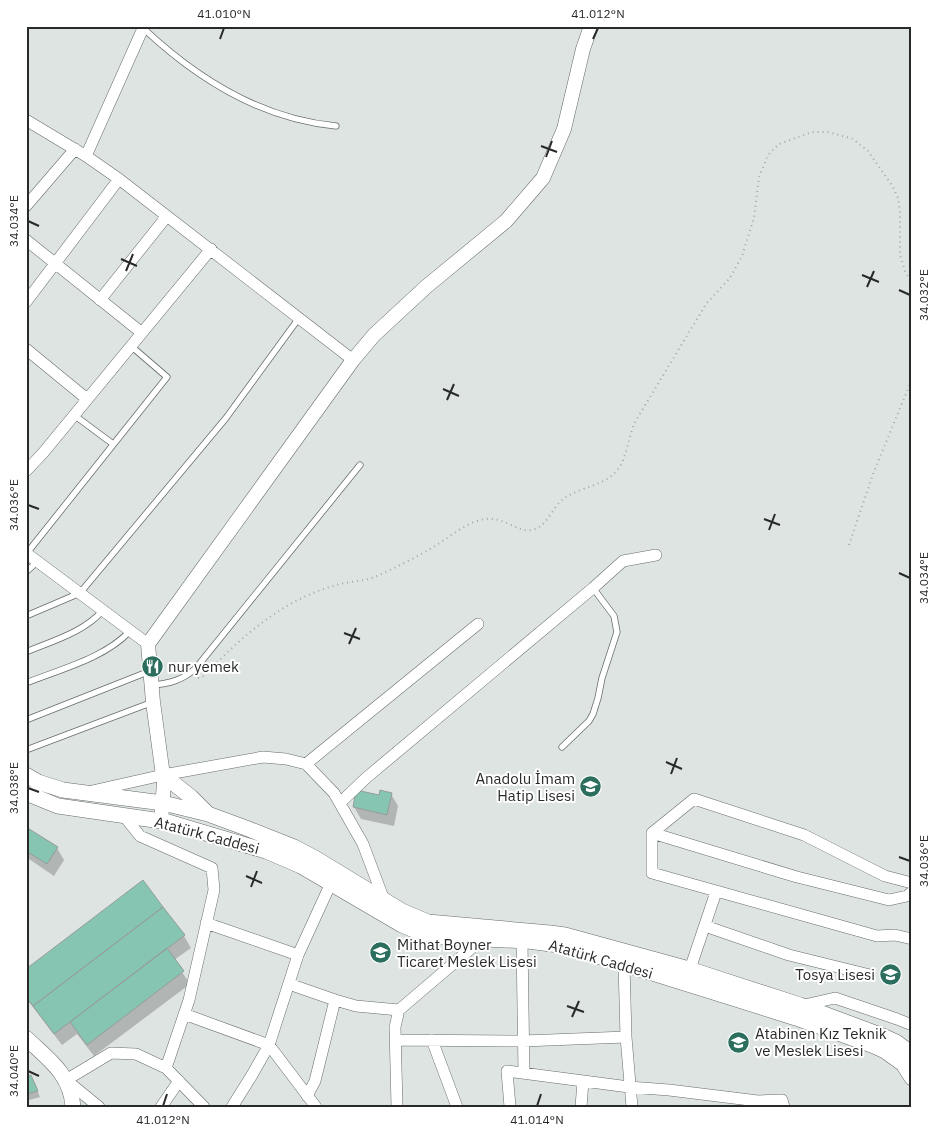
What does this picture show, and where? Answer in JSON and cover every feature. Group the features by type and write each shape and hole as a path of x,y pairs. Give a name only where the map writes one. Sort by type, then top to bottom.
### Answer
{"main road":[{"name":"Atatürk Caddesi","path":"26,775 51,787 81,794 163,803 208,814 294,847 402,912 428,922 565,935 798,1012 883,1036 896,1042 912,1054"},
{"path":"163,775 191,797 208,814"},
{"name":"Atatürk Caddesi","path":"26,793 58,806 161,821 203,831 266,851 301,866 412,930 431,936 522,941 566,946 624,964 687,976"},
{"name":"Atatürk Caddesi","path":"798,1012 885,1051 903,1064 912,1078"},
{"path":"26,1038 61,1071 69,1085 73,1107"}],"street":[{"path":"161,821 163,775 153,702 148,644 353,360 374,335 427,286 506,221 543,178 564,129 583,49 591,26"},
{"path":"86,156 143,27"},
{"path":"26,120 75,149 119,179 353,360"},
{"path":"26,206 75,149"},
{"path":"26,302 119,179"},
{"path":"100,300 167,216"},
{"path":"26,240 142,333"},
{"path":"26,471 211,249"},
{"path":"26,349 87,399"},
{"path":"26,553 148,644"},
{"path":"340,803 373,771 593,588 622,561 656,554"},
{"path":"306,764 478,624"},
{"path":"81,794 163,775 263,757 286,759 306,764 334,793 340,803 363,844 384,900"},
{"path":"652,832 694,799 804,834 885,876 912,883"},
{"path":"124,816 140,836 212,868 214,890 184,1014 166,1068"},
{"path":"652,832 652,872 716,892 877,936 895,935 912,939"},
{"path":"652,832 797,877 889,900 907,896 912,892"},
{"path":"232,1107 269,1045 298,955 331,883"},
{"path":"687,976 716,892"},
{"path":"206,923 298,955"},
{"path":"705,926 789,954 870,974"},
{"path":"397,1107 395,1027 400,1010 481,940"},
{"path":"522,941 524,1073"},
{"path":"624,964 626,1037 632,1107"},
{"path":"289,984 356,1006 400,1010"},
{"path":"798,1012 835,998 912,1026"},
{"path":"307,1096 315,1081 334,1000"},
{"path":"184,1014 269,1045 316,1107"},
{"path":"395,1040 523,1040 626,1037"},
{"path":"432,1040 457,1107"},
{"path":"100,1107 66,1080 111,1053 136,1054 166,1068 204,1107"},
{"path":"510,1107 506,1070 629,1087 758,1101 782,1100 784,1107"},
{"path":"161,1107 179,1081"},
{"path":"580,1107 584,1081"}],"lane":[{"path":"143,27 185,65 226,90 293,119 336,126"},
{"path":"26,616 80,593 226,418 299,318"},
{"path":"26,553 167,377 131,346"},
{"path":"74,415 113,444"},
{"path":"26,720 151,678 171,683 186,676 196,668 360,465"},
{"path":"26,572 38,561"},
{"path":"562,747 593,714 616,632 614,616 593,588"},
{"path":"26,652 82,627 103,610"},
{"path":"26,683 101,653 118,643 130,631"},
{"path":"26,750 153,702"}],"path":[{"path":"186,676 195,678 204,676 233,645 247,634 276,613 313,593 333,586 375,577 432,548 479,520 499,520 523,530 534,529 542,525 553,509 564,498 610,478 620,466 635,422 706,304 726,283 742,256 754,218 758,176 764,162 779,144 812,132 828,132 853,139 868,151 893,187 898,198 900,210 900,255 905,271 912,283"},
{"path":"850,545 873,474 912,379"}],"building":[{"path":"356,790 379,795 380,790 392,793 387,815 353,807"},
{"path":"26,827 58,847 47,864 26,851"},
{"path":"143,880 163,907 33,1006 26,997 26,969"},
{"path":"163,907 185,935 54,1034 33,1006"},
{"path":"167,948 184,971 87,1045 70,1022"},
{"path":"31,1075 38,1091 26,1094 26,1077"}],"place":[{"name":"nur yemek","path":"152,666"},
{"name":"Anadolu İmam Hatip Lisesi","path":"591,787"},
{"name":"Mithat Boyner Ticaret Meslek Lisesi","path":"381,953"},
{"name":"Tosya Lisesi","path":"891,974"},
{"name":"Atabinen Kız Teknik ve Meslek Lisesi","path":"739,1042"}]}
